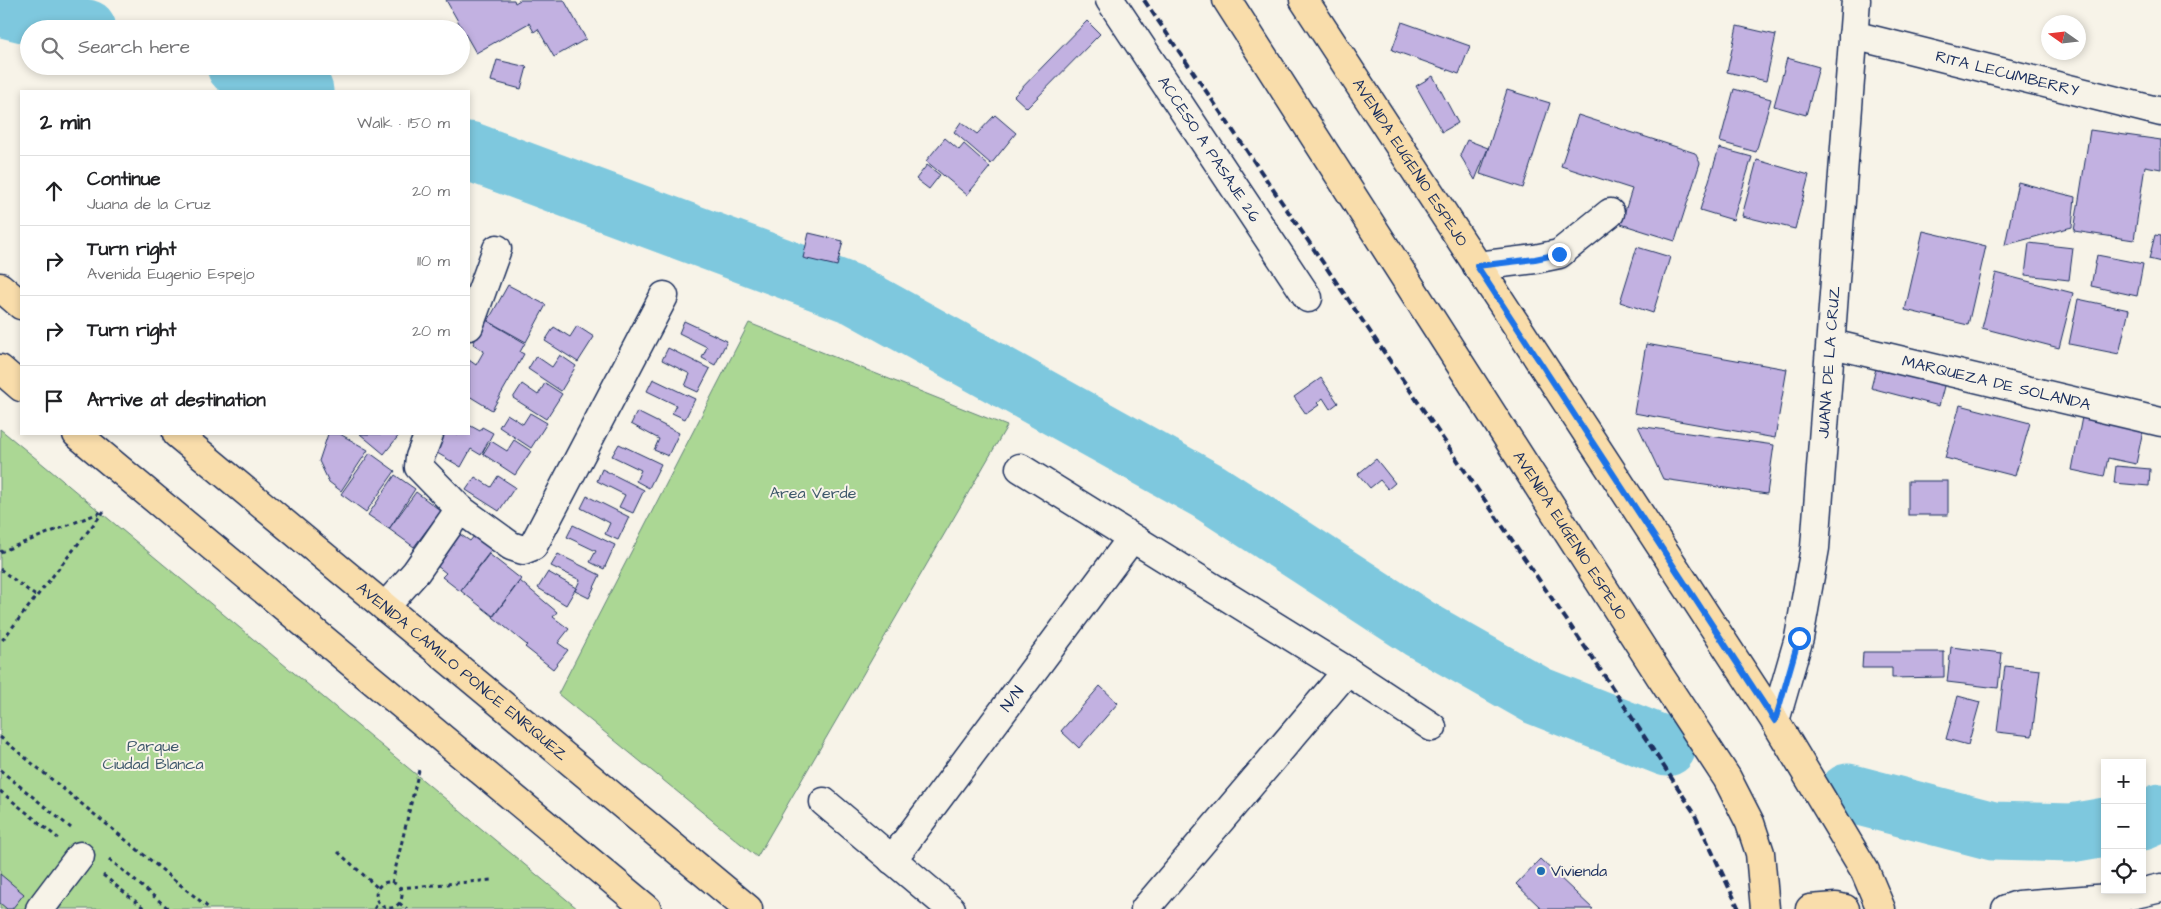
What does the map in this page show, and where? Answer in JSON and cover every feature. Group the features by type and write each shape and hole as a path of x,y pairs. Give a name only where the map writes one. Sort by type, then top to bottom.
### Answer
{"main road":[{"name":"AVENIDA EUGENIO ESPEJO","path":"1227,0 1727,778 1750,823 1760,853 1765,909"},
{"name":"AVENIDA EUGENIO ESPEJO","path":"1304,0 1775,721 1865,872 1881,909"},
{"path":"0,287 20,303"},
{"path":"0,369 20,386"},
{"path":"78,435 647,909"},
{"name":"AVENIDA CAMILO PONCE ENRIQUEZ","path":"178,435 748,909"},
{"path":"1810,909 1836,907 1845,909"}],"street":[{"name":"ACCESO A PASAJE 26","path":"1110,0 1308,298"},
{"name":"JUANA DE LA CRUZ","path":"1775,721 1799,638 1815,548 1832,344 1856,0"},
{"name":"RITA LECUMBERRY","path":"1853,35 2161,112"},
{"path":"1477,266 1559,254 1610,213"},
{"path":"470,323 497,249"},
{"path":"429,435 420,457 419,467 460,509 511,546 523,550 533,546 664,296"},
{"name":"MARQUEZA DE SOLANDA","path":"1832,344 2161,422"},
{"path":"1020,468 1347,671 1432,727"},
{"path":"385,607 416,572 460,509"},
{"name":"N/N","path":"892,860 1132,538"},
{"path":"1146,909 1347,671"},
{"path":"824,802 951,909"},
{"path":"41,909 80,856"},
{"path":"2006,909 2018,905 2122,897 2161,888"}],"path":[{"path":"0,552 104,511 0,643"},
{"path":"0,570 37,597"},
{"path":"0,737 210,909"},
{"path":"392,883 419,770"},
{"path":"338,852 378,888"},
{"path":"374,909 378,903 376,893 378,888 387,882 399,888 492,880"},
{"path":"378,903 389,909 399,903 401,898 399,888"},
{"path":"399,903 407,909"}],"green space":[{"name":"Area Verde","path":"749,323 1007,426 757,857 558,694"},
{"name":"Parque Ciudad Blanca","path":"0,429 33,456 578,909 0,909"}],"building":[{"path":"446,0 514,0 515,3 520,0 564,0 586,39 554,57 538,29 534,32 529,23 476,53 470,42 470,20 457,20"},
{"path":"1087,21 1100,34 1027,108 1014,96"},
{"path":"1402,22 1470,46 1459,74 1392,50"},
{"path":"1737,26 1776,35 1766,81 1727,72"},
{"path":"1787,58 1819,67 1806,115 1774,106"},
{"path":"497,60 527,67 521,89 491,81"},
{"path":"1433,76 1458,123 1442,132 1416,86"},
{"path":"1734,89 1771,99 1756,152 1720,142"},
{"path":"1507,90 1550,103 1523,188 1480,174"},
{"path":"995,115 1016,133 991,164 954,132 961,122 977,134"},
{"path":"1578,115 1695,153 1700,163 1675,241 1621,224 1632,189 1561,166"},
{"path":"2090,130 2161,140 2161,169 2145,166 2134,240 2074,231"},
{"path":"945,138 959,150 964,144 990,167 967,195 926,161"},
{"path":"1467,140 1488,148 1475,180 1460,155"},
{"path":"1719,148 1752,157 1733,220 1700,210"},
{"path":"1757,160 1809,175 1795,229 1742,216"},
{"path":"927,165 940,175 929,189 916,179"},
{"path":"2018,182 2075,197 2072,227 2005,245"},
{"path":"1923,231 1986,246 1968,325 1905,310"},
{"path":"809,233 843,241 837,266 803,258"},
{"path":"2155,235 2161,236 2161,262 2149,259"},
{"path":"2029,243 2073,248 2069,280 2025,275"},
{"path":"1637,247 1670,257 1653,313 1620,302"},
{"path":"2097,255 2143,264 2137,296 2091,286"},
{"path":"1996,273 2073,293 2059,348 1982,328"},
{"path":"508,285 546,305 526,342 488,321"},
{"path":"2078,299 2129,310 2119,354 2069,344"},
{"path":"486,320 525,343 520,352 524,354 492,410 470,397 470,361 476,365 484,351 473,344"},
{"path":"684,321 727,341 715,365 702,358 707,347 679,333"},
{"path":"577,326 594,337 578,362 545,341 554,327 570,337"},
{"path":"1646,344 1787,369 1775,438 1634,413"},
{"path":"668,348 710,369 698,392 685,386 690,374 662,360"},
{"path":"560,355 576,366 561,391 528,369 536,356 552,367"},
{"path":"1877,364 1945,382 1939,406 1871,388"},
{"path":"1321,378 1338,403 1330,409 1323,398 1317,403 1319,405 1306,414 1294,397"},
{"path":"653,379 695,399 685,419 672,413 676,405 647,391"},
{"path":"545,383 562,394 546,419 513,398 522,384 538,395"},
{"path":"1960,405 2030,423 2015,476 1945,458"},
{"path":"637,412 679,433 668,456 654,450 659,439 631,424"},
{"path":"530,413 547,423 531,448 499,427 507,414 523,424"},
{"path":"2082,417 2143,430 2136,464 2108,458 2104,477 2072,470"},
{"path":"470,426 480,431 482,427 493,433 481,455 471,449 461,467 432,450 440,435 470,435"},
{"path":"1638,426 1774,445 1767,494 1663,479"},
{"path":"328,435 342,435 368,450 341,491 329,482 319,461"},
{"path":"361,435 399,435 384,454"},
{"path":"514,440 531,451 515,475 483,454 491,441 507,451"},
{"path":"619,444 661,464 649,488 636,481 641,470 612,456"},
{"path":"370,453 395,471 366,512 341,494"},
{"path":"1376,459 1395,483 1388,489 1380,480 1370,488 1358,474"},
{"path":"2116,466 2150,469 2149,486 2114,483"},
{"path":"602,469 644,490 633,513 619,507 625,495 597,481"},
{"path":"395,475 415,489 389,529 368,515"},
{"path":"498,476 515,487 499,511 466,490 475,477 491,487"},
{"path":"1908,481 1948,481 1948,515 1908,515"},
{"path":"416,492 441,511 414,547 389,529"},
{"path":"587,496 629,517 618,540 605,534 610,523 581,508"},
{"path":"573,525 615,545 604,569 590,562 596,551 567,537"},
{"path":"479,530 496,544 460,591 442,577 446,573 432,562 455,531 470,541"},
{"path":"489,554 521,579 493,616 461,591"},
{"path":"558,554 600,575 589,598 575,591 580,580 551,566"},
{"path":"548,572 576,588 566,605 538,588"},
{"path":"520,581 557,612 553,617 569,629 558,643 568,650 553,669 525,647 527,645 493,617"},
{"path":"1951,647 2002,653 1998,688 1947,682"},
{"path":"1863,652 1944,652 1944,677 1892,678 1892,668 1862,668"},
{"path":"2005,666 2040,670 2032,736 1997,732"},
{"path":"1100,686 1118,703 1079,748 1061,731"},
{"path":"1958,696 1980,702 1968,745 1946,739"},
{"name":"Vivienda","path":"1540,859 1593,909 1542,909 1516,884"},
{"path":"0,874 24,894 12,909 7,909 0,903"}],"waterway":[{"path":"0,7 51,20"},
{"path":"260,75 301,90"},
{"path":"470,151 855,295 1208,491 1420,629 1538,696 1667,747"},
{"path":"1848,793 1993,831 2071,833 2101,828"},
{"path":"2146,819 2161,813"}],"railway":[{"path":"1144,0 1606,678 1693,811 1739,909"}],"place":[{"name":"Vivienda","path":"1541,871"}],"route":[{"path":"1559,254 1477,266 1775,721 1799,638"}]}
